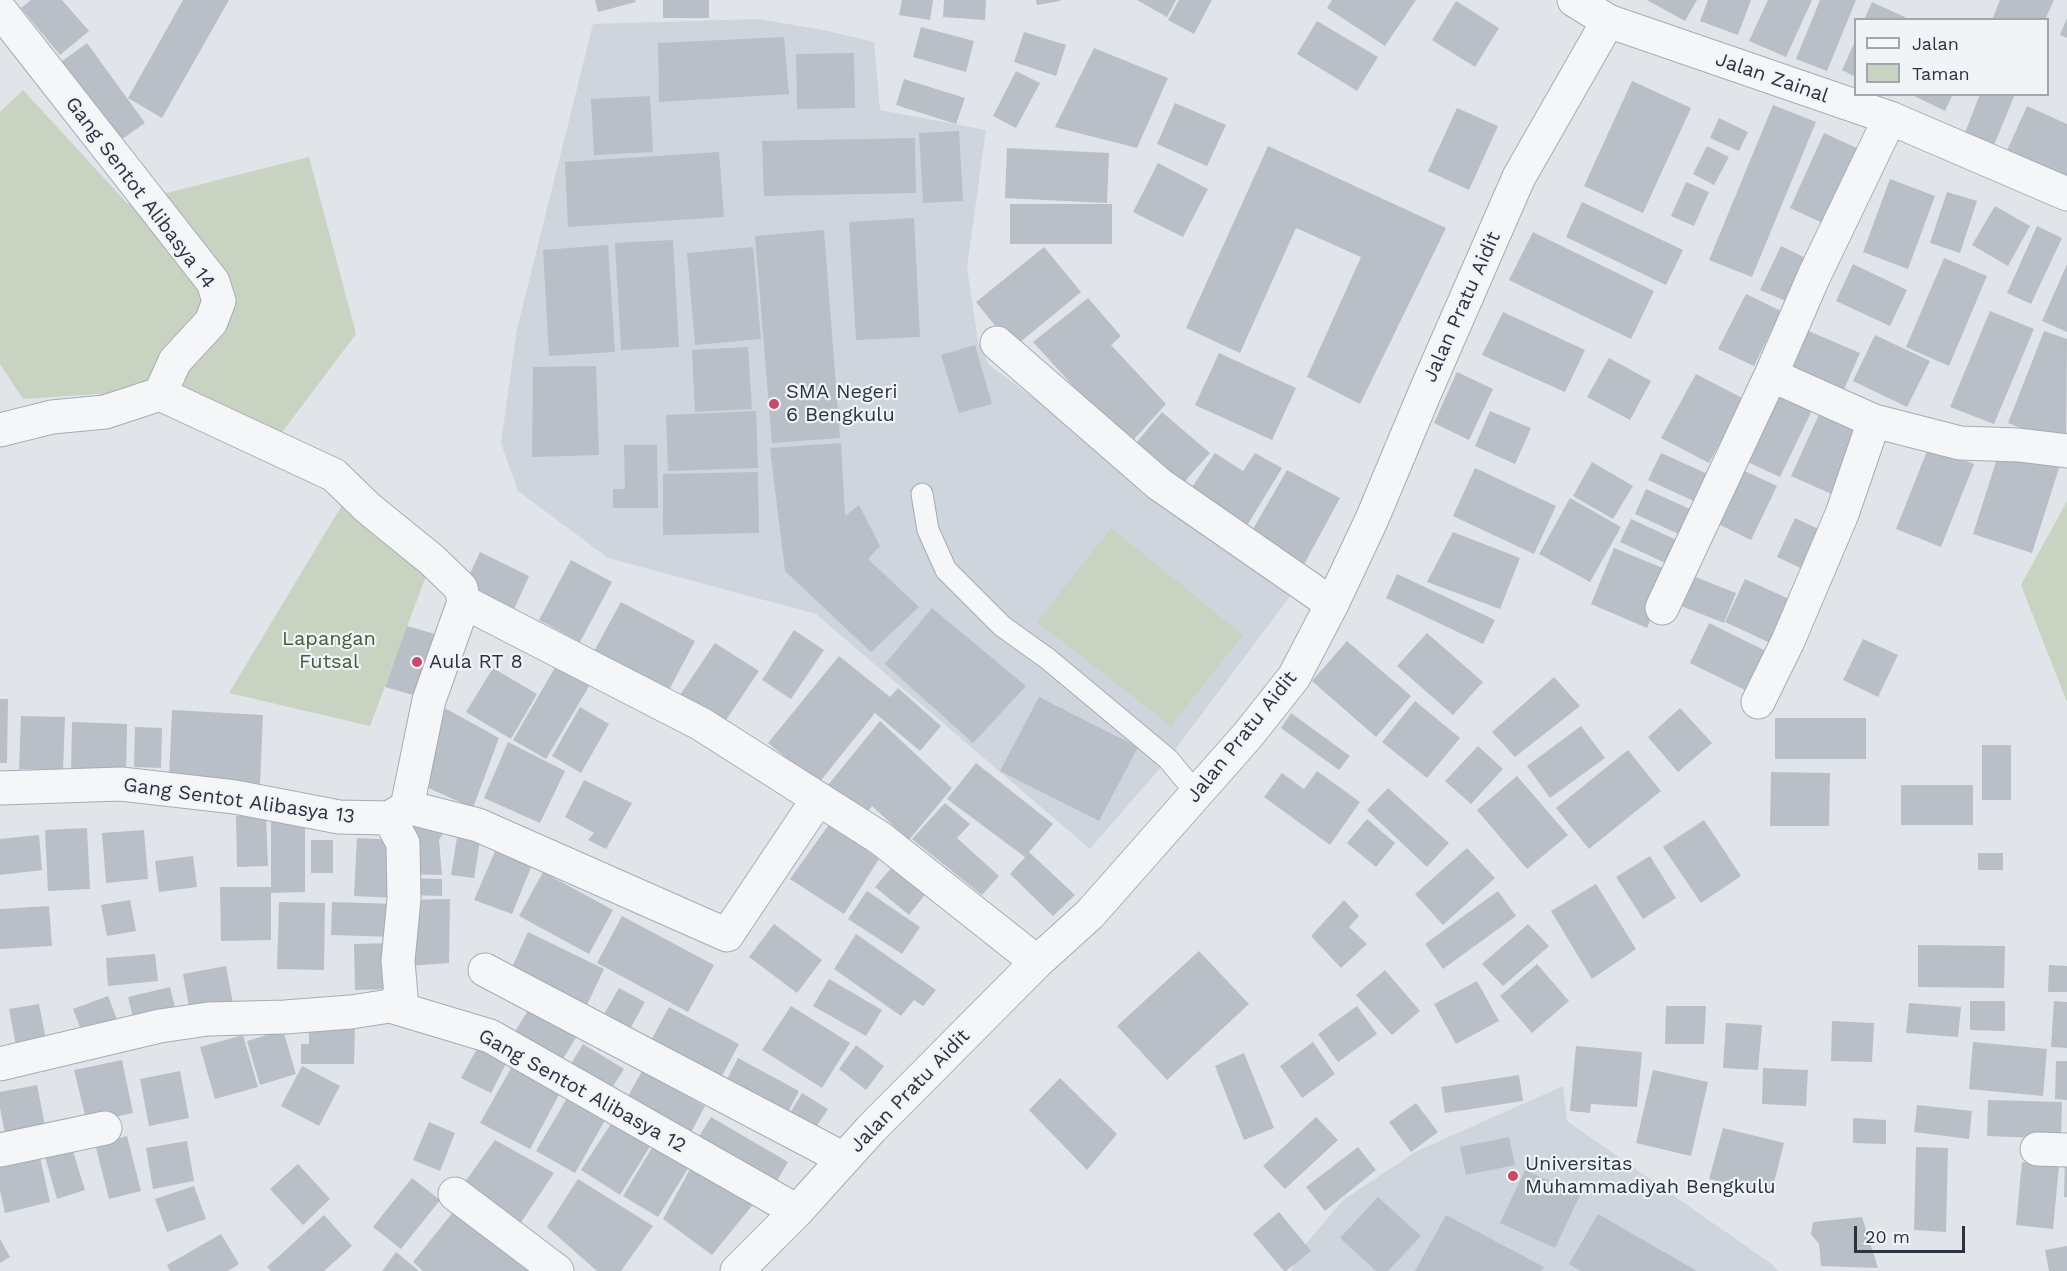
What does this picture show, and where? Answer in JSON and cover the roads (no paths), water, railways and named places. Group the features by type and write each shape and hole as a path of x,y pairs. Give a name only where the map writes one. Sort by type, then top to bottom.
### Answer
{"street":[{"name":"Jalan Zainal","path":"1574,0 1608,21 1890,118 2067,194"},
{"name":"Gang Sentot Alibasya 14","path":"0,10 213,282 219,301 211,322 175,361 160,394"},
{"name":"Jalan Pratu Aidit","path":"737,1271 1037,962 1090,914 1197,794 1294,677 1332,604 1378,504 1519,177 1608,21"},
{"path":"1662,608 1771,375 1814,276 1890,118"},
{"path":"997,344 1159,484 1332,604"},
{"path":"1771,375 1874,421 1960,443 2019,445 2067,451"},
{"path":"0,430 52,417 105,412 160,394 334,475 356,497 432,560 461,588 464,602 429,700 398,812 403,843 404,899 398,961 401,996 390,1006"},
{"path":"1758,702 1788,641 1842,514 1874,421"},
{"path":"464,602 701,724 880,838 1037,962"},
{"name":"Gang Sentot Alibasya 13","path":"0,788 120,784 235,797 339,817 398,812 478,825 727,935 818,799"},
{"path":"485,970 844,1159"},
{"name":"Gang Sentot Alibasya 12","path":"0,1064 160,1026 208,1019 318,1014 390,1006 490,1036 797,1211"},
{"path":"0,1150 105,1128"},
{"path":"455,1194 557,1271"}],"lane":[{"path":"922,494 928,530 946,570 1002,627 1048,659 1168,759 1197,794"}],"place":[{"name":"SMA Negeri 6 Bengkulu","path":"774,404"},
{"name":"Aula RT 8","path":"417,662"},
{"name":"Universitas Muhammadiyah Bengkulu","path":"1513,1176"}],"park label":[{"name":"Lapangan Futsal","path":"329,650"}]}
